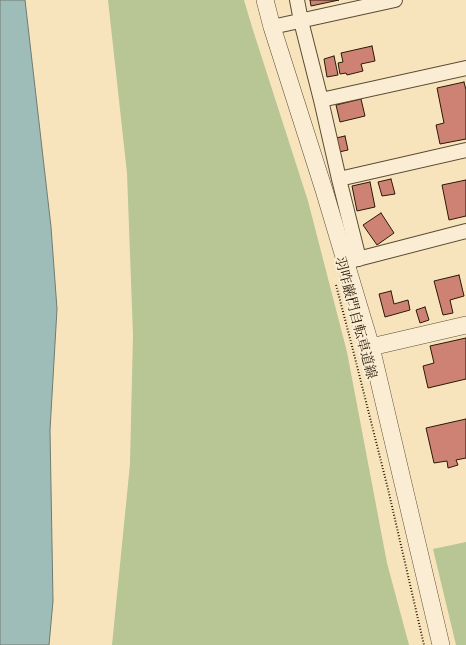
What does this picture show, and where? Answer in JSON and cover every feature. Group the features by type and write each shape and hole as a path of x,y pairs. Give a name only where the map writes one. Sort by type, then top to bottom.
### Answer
{"street":[{"path":"265,0 272,27 324,190 352,260"},
{"path":"297,0 339,179 352,260 371,347 441,645"},
{"path":"272,27 395,0"},
{"path":"321,100 466,68"},
{"path":"339,179 466,150"},
{"path":"352,260 466,231"},
{"path":"371,347 466,325"}],"path":[{"name":"羽咋巌門自転車道線","path":"336,284 388,490 424,645"}],"green space":[{"path":"108,0 244,0 308,201 347,352 387,563 409,645 112,645 130,464 133,335 127,173"},
{"path":"466,542 466,645 456,645 433,549"}],"water":[{"path":"0,0 25,0 51,227 57,309 50,430 53,601 49,645 0,645"}],"building":[{"path":"310,0 339,0 311,6"},
{"path":"372,46 375,61 361,64 363,71 347,75 346,73 340,74 338,63 343,62 341,53"},
{"path":"334,56 338,75 327,77 324,59"},
{"path":"464,82 466,90 466,139 440,144 436,125 444,123 437,88"},
{"path":"361,99 365,116 340,122 336,105"},
{"path":"345,136 348,150 339,152 336,138"},
{"path":"391,179 395,194 382,196 378,182"},
{"path":"466,180 466,216 449,220 442,185"},
{"path":"370,182 375,207 357,211 352,186"},
{"path":"381,213 394,233 377,245 363,225"},
{"path":"459,275 464,296 450,300 453,313 443,315 434,281"},
{"path":"391,291 394,304 408,300 410,310 385,317 379,294"},
{"path":"425,307 429,320 420,323 416,310"},
{"path":"466,338 466,379 428,388 423,366 434,363 430,346"},
{"path":"466,419 466,458 456,460 458,465 448,468 447,461 434,463 426,428"}]}
